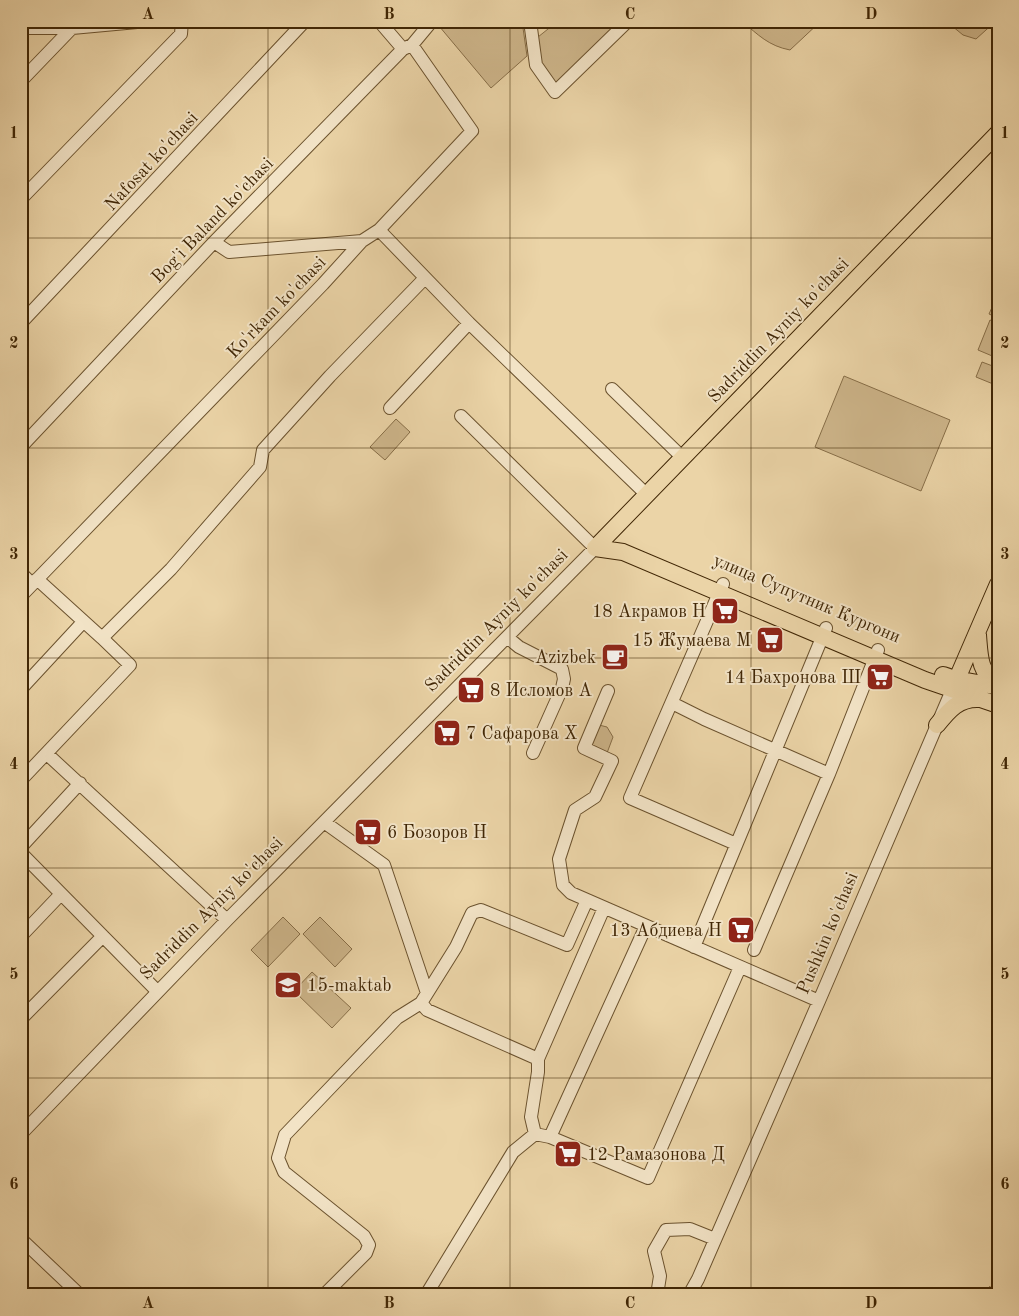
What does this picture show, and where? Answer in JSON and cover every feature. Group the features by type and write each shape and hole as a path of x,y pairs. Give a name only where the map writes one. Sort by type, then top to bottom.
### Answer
{"main road":[{"name":"Sadriddin Ayniy ko'chasi","path":"595,548 998,134"},
{"path":"620,521 619,534 626,548"},
{"name":"улица Супутник Кургони","path":"595,548 626,548 954,685"},
{"name":"Pushkin ko'chasi","path":"954,685 998,584"},
{"path":"978,631 981,664 987,676 997,687"},
{"path":"954,685 981,683 997,687"},
{"path":"954,685 990,702"},
{"path":"937,725 949,709 962,700 990,702"}],"street":[{"path":"21,28 72,28 148,21"},
{"path":"21,199 181,34 182,21"},
{"name":"Nafosat ko'chasi","path":"21,323 306,21"},
{"path":"379,21 408,47"},
{"name":"Bog'i Baland ko'chasi","path":"21,447 214,242 432,21"},
{"path":"530,21 536,65 555,92 628,21"},
{"path":"21,81 72,28"},
{"name":"Ko'rkam ko'chasi","path":"21,596 362,241 378,230 472,131 408,47"},
{"path":"378,230 469,323 646,494"},
{"path":"214,242 228,252 362,241"},
{"path":"102,638 171,569 260,467 263,450 330,376 425,278"},
{"path":"390,408 469,323"},
{"path":"612,389 682,457"},
{"path":"461,416 595,548"},
{"name":"Sadriddin Ayniy ko'chasi","path":"21,1134 157,991 595,548"},
{"path":"21,573 35,582 102,638 130,666 21,780"},
{"path":"721,589 630,798 736,844"},
{"path":"21,689 83,622"},
{"path":"694,947 824,632"},
{"path":"507,637 519,647 562,669 564,679 562,688 533,753"},
{"path":"754,950 829,774 876,654"},
{"name":"Pushkin ko'chasi","path":"689,1295 698,1279 819,1001 954,685"},
{"path":"608,691 584,748 612,761 594,797 575,810 559,859 564,885 570,893 819,1001"},
{"path":"672,703 829,774"},
{"path":"47,754 227,920"},
{"path":"21,847 80,783"},
{"path":"324,822 384,865 427,1010 538,1059"},
{"path":"21,853 157,991"},
{"path":"21,936 61,894"},
{"path":"566,945 587,900"},
{"path":"535,1134 531,1117 538,1072 538,1059 604,908"},
{"path":"324,1295 366,1253 369,1245 364,1236 284,1172 278,1158 285,1135 397,1018 424,998 456,947 472,913 481,910 584,952"},
{"path":"550,1138 646,926"},
{"path":"21,1019 103,936"},
{"path":"535,1134 550,1138 648,1178 740,967"},
{"path":"426,1295 513,1152 535,1134"},
{"path":"658,1295 660,1276 654,1251 666,1230 690,1229 715,1239"},
{"path":"21,1239 80,1295"}],"shaded area":[{"path":"444,21 522,21 527,56 491,88 439,26"},
{"path":"558,21 623,21 555,85 541,63 538,37"},
{"path":"742,21 821,21 790,50 770,43"},
{"path":"946,21 996,21 976,39 963,35"},
{"path":"998,294 998,318 989,314"},
{"path":"990,320 998,323 997,358 978,350"},
{"path":"982,362 998,368 998,386 976,377"},
{"path":"844,376 950,420 921,491 815,447"},
{"path":"396,419 410,432 385,460 370,447"},
{"path":"599,725 607,727 613,737 607,753 591,746"},
{"path":"283,917 300,934 268,967 251,950"},
{"path":"320,917 352,949 335,967 303,934"},
{"path":"312,972 351,1008 332,1028 294,991"}],"railway":[{"path":"987,1295 998,1269"}],"place":[{"name":"18 Акрамов Н","path":"725,611"},
{"name":"15 Жумаева М","path":"770,640"},
{"name":"Azizbek","path":"615,657"},
{"name":"14 Бахронова Ш","path":"880,677"},
{"name":"8 Исломов А","path":"471,690"},
{"name":"7 Сафарова Х","path":"447,733"},
{"name":"6 Бозоров Н","path":"368,832"},
{"name":"13 Абдиева Н","path":"741,930"},
{"name":"15-maktab","path":"288,985"},
{"name":"12 Рамазонова Д","path":"568,1154"}]}
